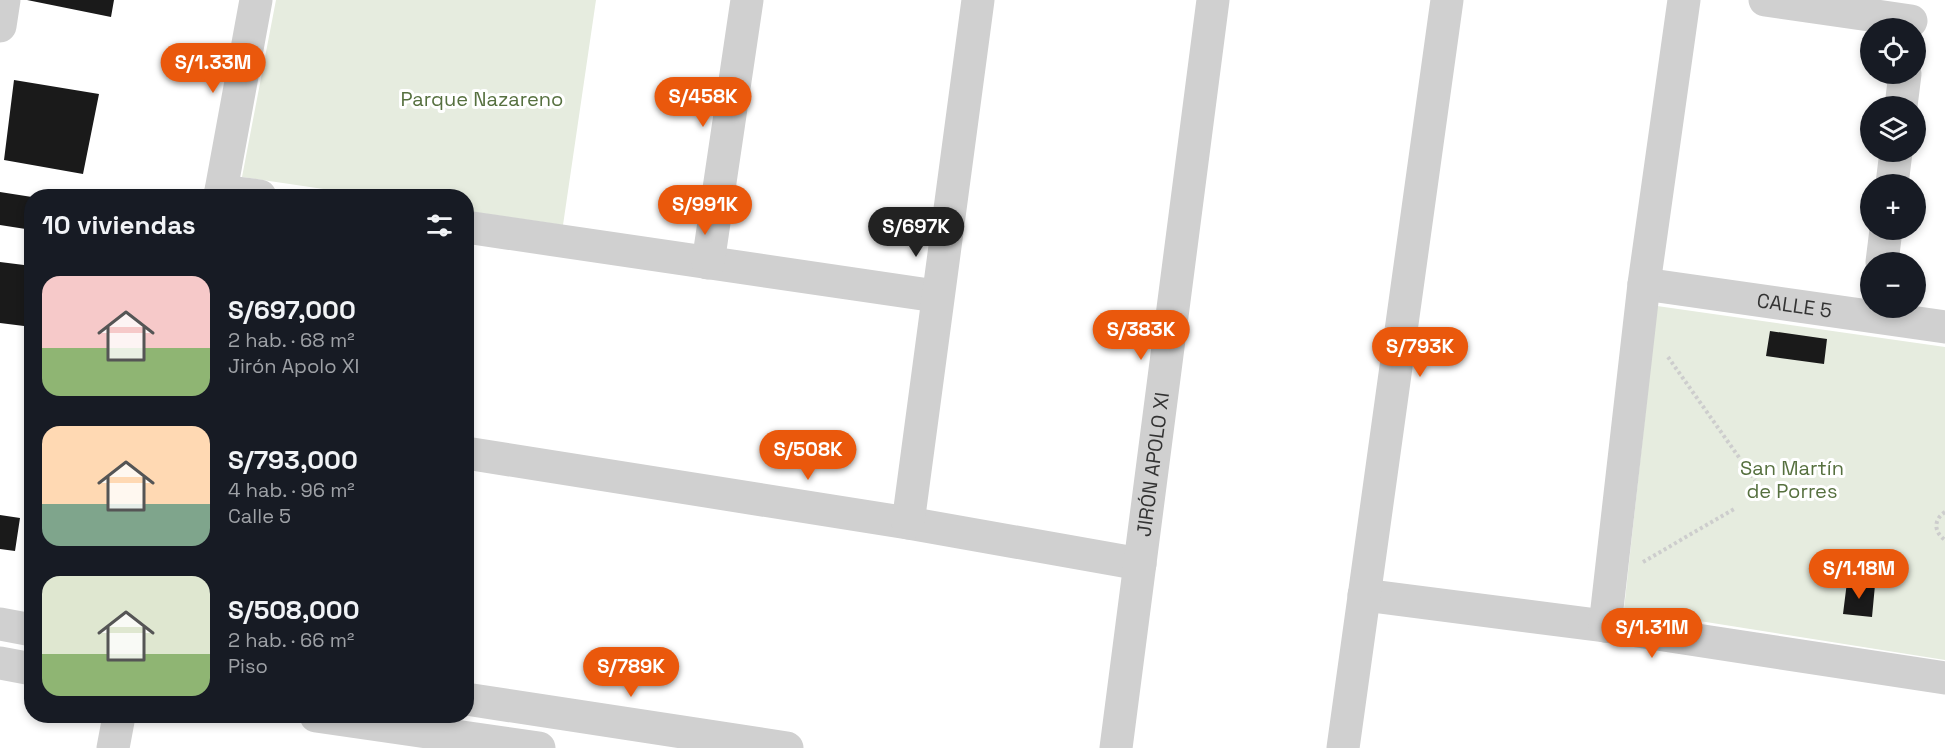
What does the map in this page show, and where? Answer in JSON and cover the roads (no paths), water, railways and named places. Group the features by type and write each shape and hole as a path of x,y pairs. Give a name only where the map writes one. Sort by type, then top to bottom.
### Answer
{"street":[{"path":"0,26 4,0"},
{"path":"222,189 256,0"},
{"path":"708,263 747,0"},
{"path":"908,523 936,296 978,0"},
{"name":"JIRÓN APOLO XI","path":"1116,748 1213,0"},
{"path":"1343,748 1447,0"},
{"path":"1605,626 1644,284 1684,0"},
{"path":"1765,0 1912,17"},
{"path":"474,228 936,296"},
{"name":"CALLE 5","path":"1644,284 1860,310"},
{"name":"CALLE 5","path":"1904,318 1945,327"},
{"path":"474,454 908,523 1140,564"},
{"path":"1364,594 1605,626 1945,678"},
{"path":"0,624 24,628"},
{"path":"0,663 24,668"},
{"path":"474,700 788,748"},
{"path":"113,748 118,723"},
{"path":"365,723 539,748"}],"park label":[{"name":"Parque Nazareno","path":"482,99"},
{"name":"San Martín de Porres","path":"1792,480"}]}
